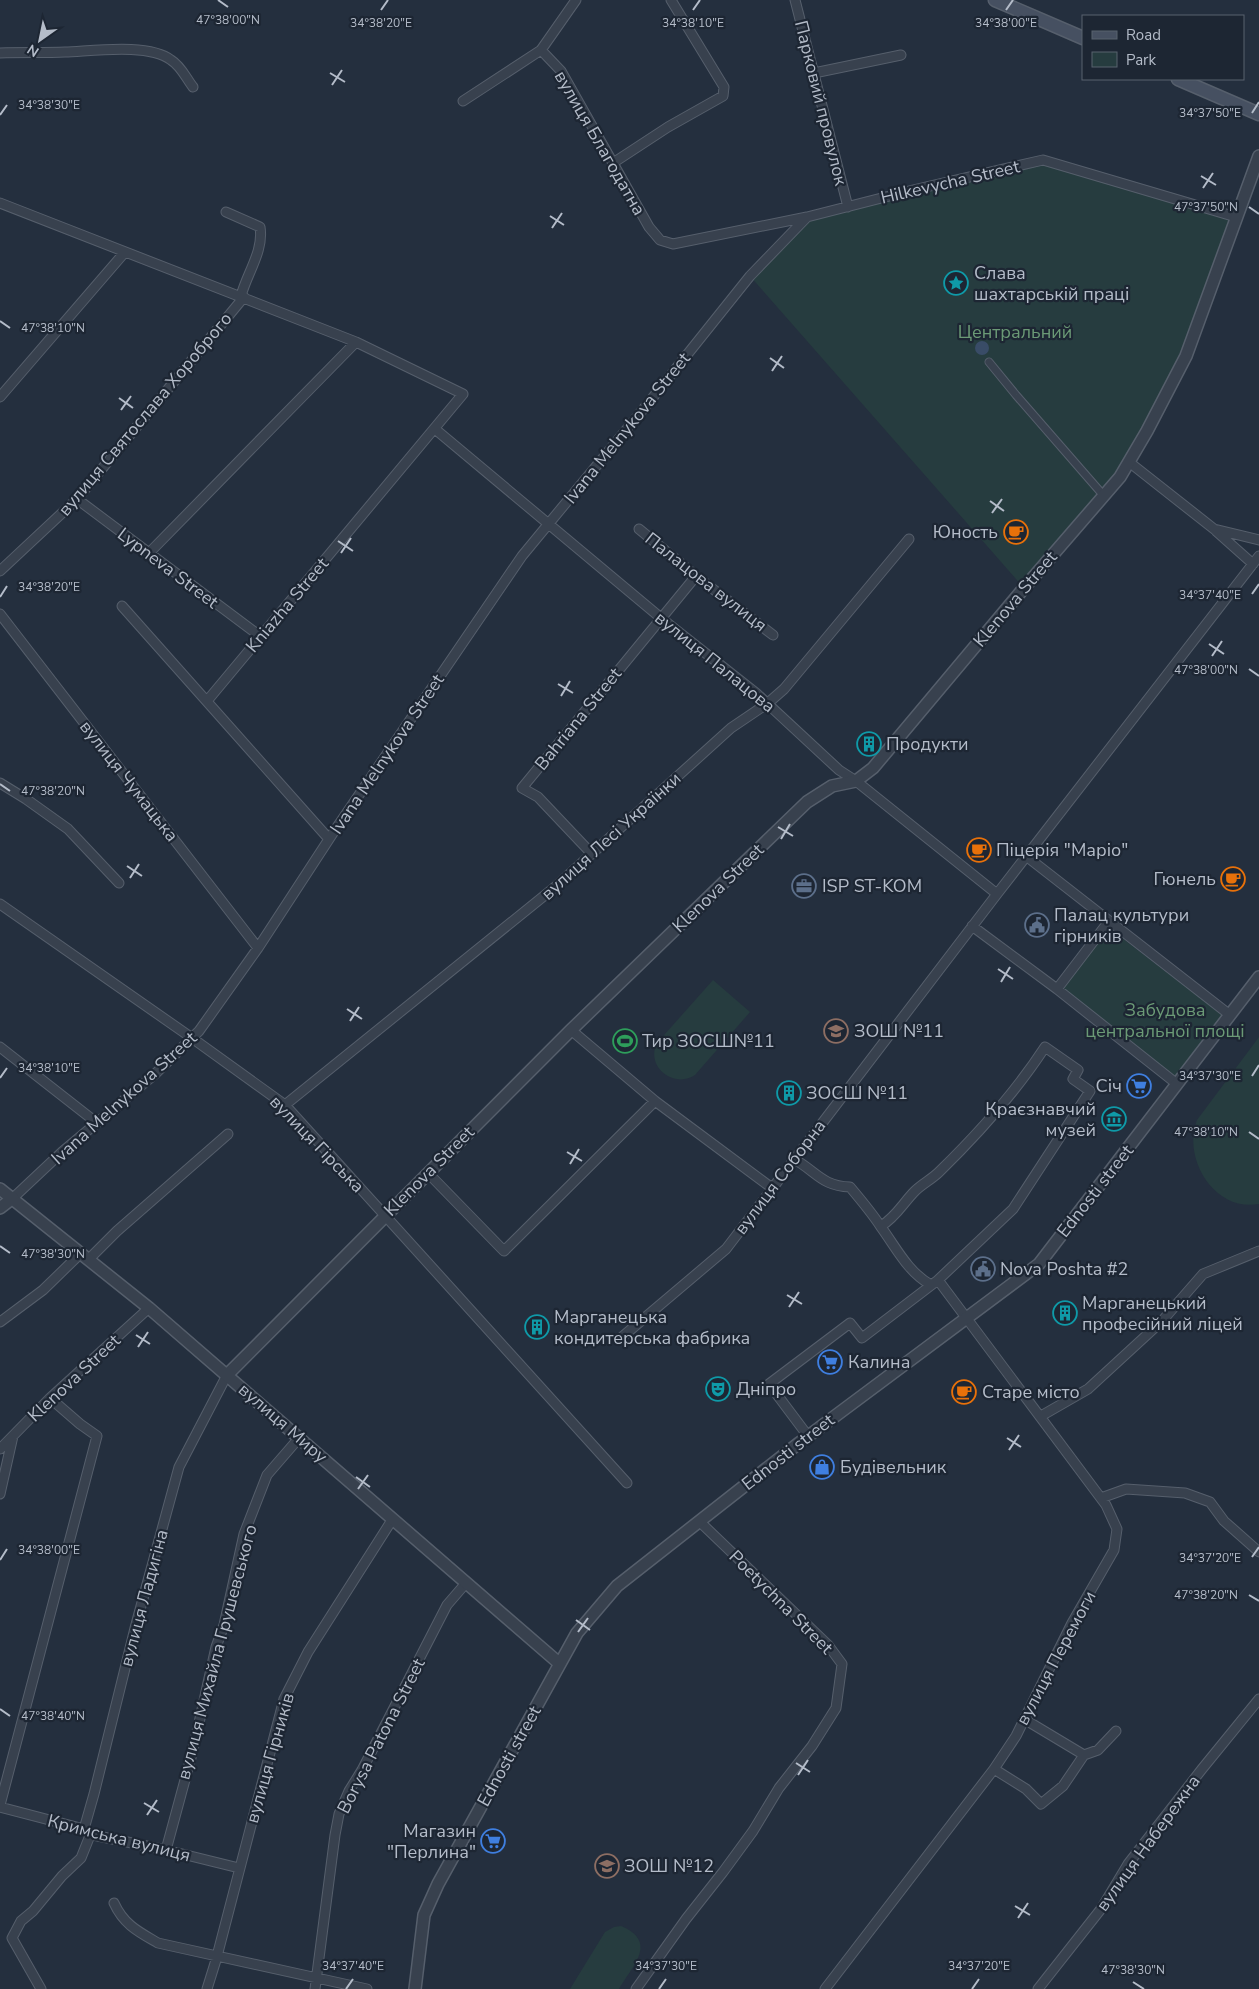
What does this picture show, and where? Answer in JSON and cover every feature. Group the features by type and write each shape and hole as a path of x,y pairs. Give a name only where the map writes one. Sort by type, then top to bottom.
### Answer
{"main road":[{"path":"995,0 1082,38"},
{"path":"1180,80 1259,114"}],"street":[{"path":"463,101 541,50 576,0"},
{"path":"613,163 668,127 723,96 725,91 671,0"},
{"name":"Парковий провулок","path":"794,0 848,207"},
{"path":"0,53 120,49 145,51 171,59 193,87"},
{"name":"вулиця Благодатна","path":"541,50 561,71 649,227 660,240 673,244 806,217"},
{"path":"814,73 901,55"},
{"name":"Klenova Street","path":"227,1375 571,1030 807,802 832,786 856,781 872,768 1120,478 1186,356 1259,156"},
{"name":"Hilkevycha Street","path":"806,217 1043,160 1236,217"},
{"path":"0,203 356,342 149,553"},
{"name":"вулиця Святослава Хороброго","path":"0,571 4,562 76,499 242,297 262,237 260,227 226,212"},
{"name":"Ivana Melnykova Street","path":"0,1208 155,1074 192,1038 213,1014 329,839 522,556 550,524 750,276 806,217"},
{"path":"0,397 125,252"},
{"name":"Kniazha Street","path":"207,701 463,394 356,342"},
{"path":"990,362 1104,496"},
{"name":"вулиця Палацова","path":"435,429 661,618 768,703 840,770 997,894"},
{"path":"1129,462 1214,529 1253,564"},
{"name":"Lypneva Street","path":"76,499 260,636"},
{"name":"Палацова вулиця","path":"640,529 696,576 773,635"},
{"path":"1214,529 1259,540"},
{"name":"вулиця Лесі Українки","path":"284,1105 555,887 731,728 768,703 784,689 909,539"},
{"name":"вулиця Соборна","path":"622,1337 726,1249 972,926 1259,556"},
{"name":"Bahriana Street","path":"592,854 538,798 522,788 696,576"},
{"path":"122,606 329,839"},
{"name":"вулиця Чумацька","path":"0,614 258,948"},
{"path":"0,783 68,829 119,883"},
{"path":"1026,856 1230,1015"},
{"name":"вулиця Гірська","path":"0,904 192,1038 284,1105 627,1483"},
{"path":"1057,989 1109,921"},
{"path":"972,926 1057,989 1177,1084"},
{"name":"Ednosti street","path":"414,1989 424,1915 438,1884 577,1632 617,1586 808,1436 1039,1264 1259,977"},
{"path":"571,1030 655,1100 772,1188"},
{"path":"0,1047 97,1123"},
{"path":"808,1436 769,1384 850,1323 862,1338 935,1283 1013,1209 1090,1091 1073,1079 1078,1070 1045,1048 1027,1075 976,1136 937,1174 915,1191 889,1221 881,1226"},
{"path":"428,1173 504,1251 655,1100"},
{"path":"0,1322 117,1232 228,1134"},
{"name":"вулиця Перемоги","path":"794,1159 806,1165 825,1182 837,1186 850,1187 881,1226 906,1264 920,1278 935,1283 966,1318 1101,1498 1117,1529 1114,1550 1072,1623 1024,1719 994,1769 825,1989"},
{"name":"вулиця Миру","path":"0,1189 149,1308 560,1664"},
{"path":"1041,1416 1088,1389 1162,1321 1203,1274 1259,1251"},
{"name":"Klenova Street","path":"0,1449 50,1398 149,1308"},
{"name":"вулиця Ладигіна","path":"41,1989 12,1938 21,1921 33,1911 62,1876 81,1858 94,1794 135,1628 179,1467 227,1375"},
{"path":"0,1806 97,1436 50,1398"},
{"path":"0,1494 13,1436"},
{"name":"вулиця Михайла Грушевського","path":"166,1850 192,1754 216,1648 224,1625 244,1534 267,1475 299,1438"},
{"path":"1101,1498 1126,1489 1185,1492 1210,1502 1224,1522 1259,1552"},
{"name":"вулиця Гірників","path":"207,1989 284,1699 308,1652 392,1520"},
{"name":"Poetychna Street","path":"636,1989 686,1919 738,1852 779,1788 817,1738 836,1708 842,1664 828,1645 699,1521"},
{"name":"Borysa Patona Street","path":"315,1989 330,1863 339,1814 447,1605 466,1583"},
{"name":"вулиця Набережна","path":"1038,1989 1101,1909 1128,1864 1259,1699"},
{"path":"1024,1719 1084,1754"},
{"path":"994,1769 1026,1789 1041,1804 1063,1786 1084,1754 1098,1750 1116,1731"},
{"name":"Кримська вулиця","path":"0,1806 87,1831 239,1868"},
{"path":"114,1903 120,1917 136,1930 158,1943 367,1989"}],"green space":[{"name":"Центральний","path":"1043,160 1236,217 1186,356 1120,477 1024,588 750,276 807,217"},
{"name":"Забудова центральної площі","path":"1109,928 1225,1017 1176,1078 1061,989"},
{"path":"713,980 750,1012 695,1075 687,1079 671,1077 658,1067 655,1060 654,1052 657,1043"},
{"path":"1259,1037 1259,1204 1243,1204 1228,1200 1216,1191 1206,1179 1198,1165 1194,1150 1194,1135 1197,1120"},
{"path":"621,1926 632,1932 639,1939 640,1947 635,1963 619,1989 570,1989 605,1932 614,1927"}],"water":[{"path":"979,341 985,341 989,348 985,355 979,355 975,351 975,345"}],"place":[{"name":"Слава шахтарській праці","path":"956,283"},
{"name":"Юность","path":"1016,532"},
{"name":"Продукти","path":"869,744"},
{"name":"Піцерія \"Маріо\"","path":"979,850"},
{"name":"Гюнель","path":"1233,879"},
{"name":"ISP ST-KOM","path":"804,886"},
{"name":"Палац культури гірників","path":"1037,925"},
{"name":"ЗОШ №11","path":"836,1031"},
{"name":"Тир ЗОСШ№11","path":"625,1041"},
{"name":"Січ","path":"1139,1086"},
{"name":"ЗОСШ №11","path":"789,1093"},
{"name":"Краєзнавчий музей","path":"1114,1119"},
{"name":"Nova Poshta #2","path":"983,1269"},
{"name":"Марганецький професійний ліцей","path":"1065,1313"},
{"name":"Марганецька кондитерська фабрика","path":"537,1327"},
{"name":"Калина","path":"830,1362"},
{"name":"Дніпро","path":"718,1389"},
{"name":"Старе місто","path":"964,1392"},
{"name":"Будівельник","path":"822,1467"},
{"name":"Магазин \"Перлина\"","path":"493,1841"},
{"name":"ЗОШ №12","path":"607,1866"}]}
